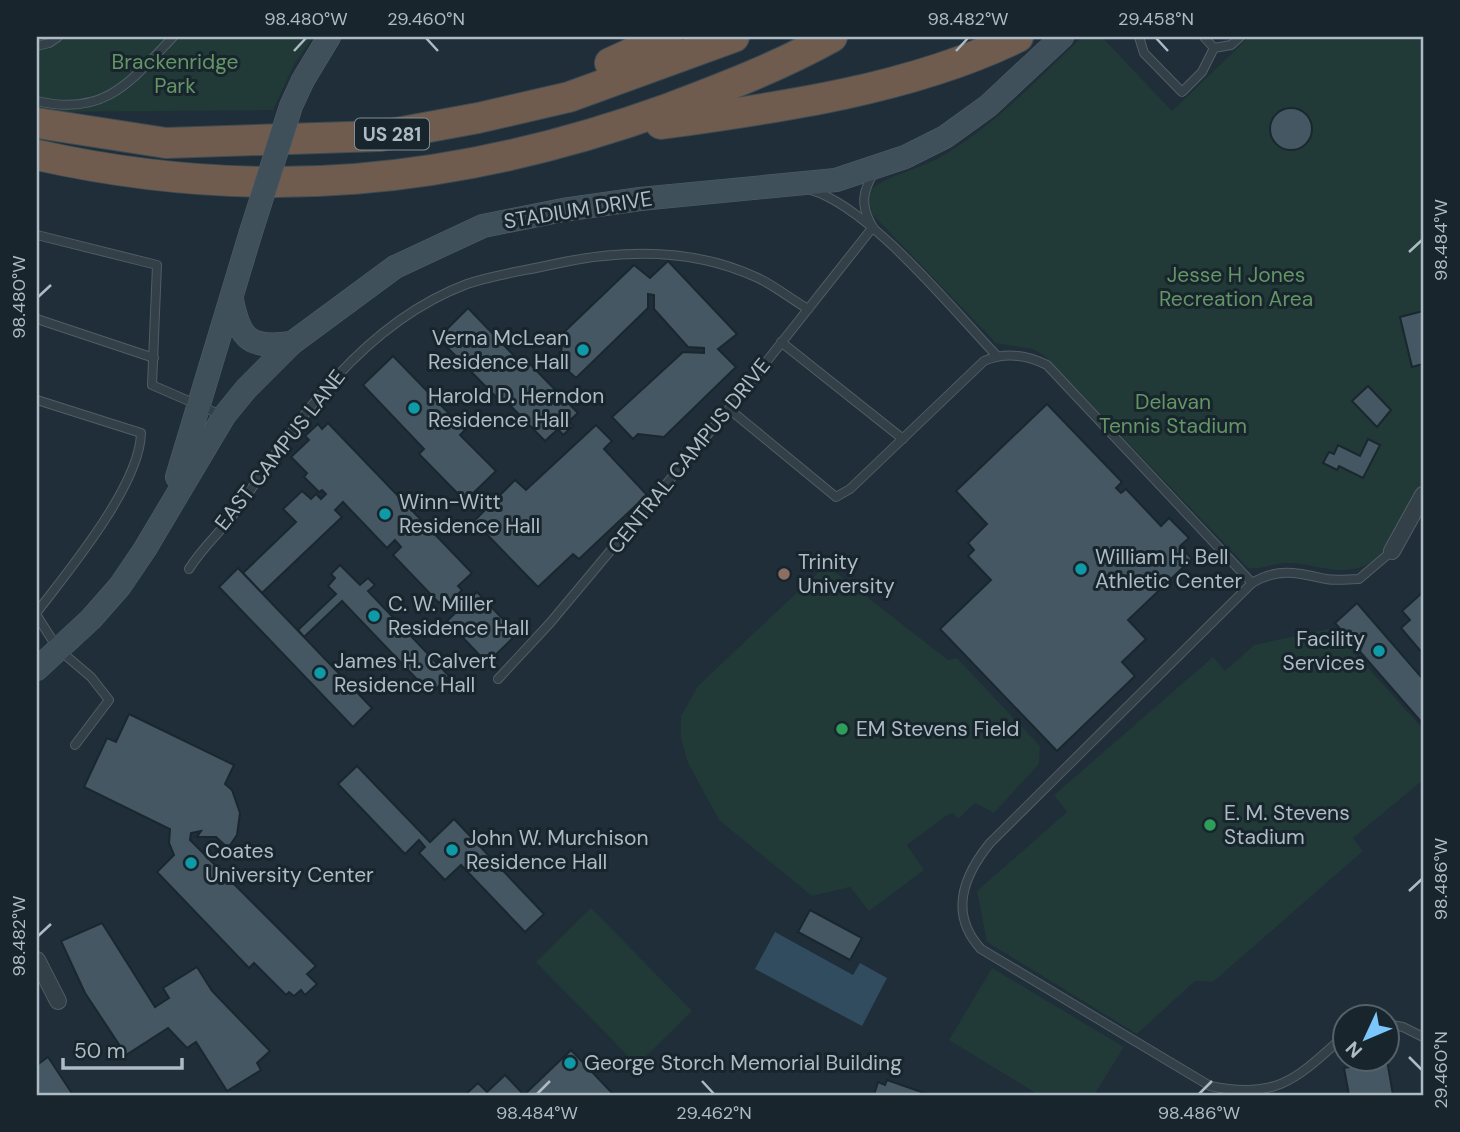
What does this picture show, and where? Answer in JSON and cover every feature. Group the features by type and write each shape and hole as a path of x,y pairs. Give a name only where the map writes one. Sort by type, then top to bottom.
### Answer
{"highway":[{"path":"380,136 477,101 559,82 627,57 667,37"},
{"name":"US 281","path":"37,123 166,143 380,136 478,118 569,97 734,37"},
{"name":"US 281","path":"37,155 146,176 205,181 353,181 451,169 602,132 729,86 832,37"},
{"path":"602,132 734,114 901,80 976,58 1018,37"}],"main road":[{"name":"STADIUM DRIVE","path":"166,511 291,106 329,37"},
{"name":"STADIUM DRIVE","path":"37,669 120,586 224,416 246,389 292,343 395,267 483,226 640,199 836,180 877,167 905,157 945,137 988,106 1062,37"},
{"path":"232,300 237,326 246,338 257,344 271,346 292,343"}],"street":[{"path":"1392,551 1423,495"},
{"path":"37,960 58,1001"}],"lane":[{"path":"37,46 58,37"},
{"path":"37,101 76,107 117,91 173,37"},
{"path":"1139,37 1144,53 1182,92 1202,72 1214,48"},
{"path":"1204,37 1214,48"},
{"path":"1214,48 1231,45 1240,37"},
{"path":"873,227 863,209 864,188 877,167"},
{"path":"792,185 835,199 873,227 997,356"},
{"name":"CENTRAL CAMPUS DRIVE","path":"498,679 550,623 729,410 873,227"},
{"path":"37,235 158,265 152,385 224,416"},
{"name":"EAST CAMPUS LANE","path":"189,569 206,544 237,510 269,459 343,368 387,329 429,301 469,284 608,253 658,254 698,258 758,278 807,309"},
{"path":"37,319 153,358"},
{"path":"782,342 903,439"},
{"path":"729,410 836,497 850,489 984,361 997,356 1035,359 1047,365 1252,583"},
{"path":"37,400 141,433 141,450 99,530 37,614 58,649 91,677 108,700 75,745"},
{"path":"1330,1049 1296,1079 1276,1087 1251,1091 1210,1086 981,949 973,940 964,914 964,883 973,864 990,843 1252,583 1268,573 1290,572 1329,579 1359,579 1392,551"},
{"path":"1400,1026 1423,1037"}],"green space":[{"name":"Brackenridge Park","path":"37,37 313,37 294,65 273,110 53,112 37,107"},
{"name":"Jesse H Jones Recreation Area","path":"1082,37 1102,37 1172,111 1249,37 1423,37 1423,480 1395,538 1386,551 1374,561 1343,570 1290,563 1248,568 1044,355 1032,349 996,343 872,214 868,197 871,189 936,160 963,143 1016,100"},
{"name":"EM Stevens Field","path":"826,565 948,660 957,658 1040,746 1039,764 994,813 975,803 958,819 953,813 946,816 907,845 924,870 869,911 850,887 812,896 719,820 688,763 681,739 681,716 698,686"},
{"name":"E. M. Stevens Stadium","path":"1332,628 1423,729 1423,780 1353,838 1363,851 1213,982 1195,981 1137,1034 987,942 977,891 1067,812 1054,795 1213,657 1225,671 1254,645"},
{"path":"591,908 692,1011 637,1065 536,962"},
{"path":"992,968 1124,1047 1094,1095 1039,1095 949,1040"}],"water":[{"path":"775,932 853,975 860,963 887,978 862,1026 755,969"}],"building":[{"path":"1291,108 1306,114 1312,129 1306,144 1291,150 1276,144 1270,129 1276,114"},
{"name":"Verna McLean Residence Hall","path":"668,261 737,334 718,349 736,367 664,437 638,434 633,439 612,417 683,352 704,353 704,348 688,347 654,309 654,295 648,294 648,308 576,378 555,359 561,354 563,333 634,265 650,278"},
{"path":"468,308 521,363 525,359 578,413 569,421 573,426 563,435 558,429 545,441 504,399 501,402 438,338"},
{"path":"1423,311 1423,364 1412,367 1400,317"},
{"name":"Harold D. Herndon Residence Hall","path":"393,356 465,430 460,435 496,471 465,501 419,454 424,449 363,385"},
{"path":"1368,386 1391,410 1377,427 1352,401"},
{"name":"William H. Bell Athletic Center","path":"1047,404 1122,482 1116,488 1121,493 1126,489 1161,526 1169,518 1189,538 1180,546 1192,559 1128,620 1146,639 1122,662 1135,676 1057,751 940,629 991,580 968,556 974,550 968,543 987,524 956,491"},
{"name":"Winn-Witt Residence Hall","path":"328,423 472,573 458,586 462,590 450,602 445,597 439,603 393,555 401,547 395,540 387,548 343,502 335,510 342,517 262,593 243,573 296,522 283,509 302,491 311,499 316,494 321,499 326,494 322,490 319,492 304,477 307,473 291,457 309,440 305,436 318,424 322,429"},
{"path":"596,425 612,441 604,449 647,495 579,559 573,554 538,587 474,521 515,480 526,490"},
{"path":"1368,439 1380,445 1363,478 1339,466 1337,470 1323,463 1329,452 1334,454 1338,445 1360,456"},
{"name":"C. W. Miller Residence Hall","path":"340,565 360,585 368,578 375,585 368,591 449,676 431,694 342,601 304,637 298,630 336,594 328,586 335,578 331,574"},
{"name":"James H. Calvert Residence Hall","path":"238,568 372,708 353,727 219,587"},
{"path":"477,592 517,634 487,663 447,621"},
{"path":"1423,592 1423,654 1401,628 1410,620 1402,611"},
{"name":"Facility Services","path":"1357,603 1423,679 1423,724 1335,623"},
{"name":"Coates University Center","path":"129,714 234,765 225,784 232,790 240,813 237,835 228,848 216,837 197,837 201,831 191,833 190,840 316,966 307,974 317,984 305,995 301,990 294,996 289,992 286,995 254,963 249,968 157,872 174,855 169,843 170,829 84,787 107,738 116,742"},
{"name":"John W. Murchison Residence Hall","path":"357,766 430,842 454,819 544,914 525,932 461,865 445,880 419,853 425,847 419,840 405,854 338,784"},
{"path":"810,910 862,938 850,960 798,932"},
{"path":"102,923 155,1007 169,998 163,988 197,967 212,991 270,1051 257,1063 261,1070 227,1091 196,1042 187,1048 168,1028 126,1055 85,993 61,941"},
{"name":"George Storch Memorial Building","path":"571,1050 614,1095 524,1095"},
{"path":"48,1057 73,1095 37,1095 37,1065"},
{"path":"1345,1072 1389,1072 1393,1095 1349,1095"},
{"path":"505,1075 524,1095 465,1095 478,1083 487,1092"},
{"path":"887,1080 930,1095 874,1095 878,1082 885,1085"}],"place":[{"name":"Verna McLean Residence Hall","path":"583,350"},
{"name":"Harold D. Herndon Residence Hall","path":"414,408"},
{"name":"Winn-Witt Residence Hall","path":"385,514"},
{"name":"William H. Bell Athletic Center","path":"1081,569"},
{"name":"Trinity University","path":"784,574"},
{"name":"C. W. Miller Residence Hall","path":"374,616"},
{"name":"Facility Services","path":"1379,651"},
{"name":"James H. Calvert Residence Hall","path":"320,673"},
{"name":"EM Stevens Field","path":"842,729"},
{"name":"E. M. Stevens Stadium","path":"1210,825"},
{"name":"John W. Murchison Residence Hall","path":"452,850"},
{"name":"Coates University Center","path":"191,863"},
{"name":"George Storch Memorial Building","path":"570,1063"}],"park label":[{"name":"Delavan Tennis Stadium","path":"1173,414"}]}
